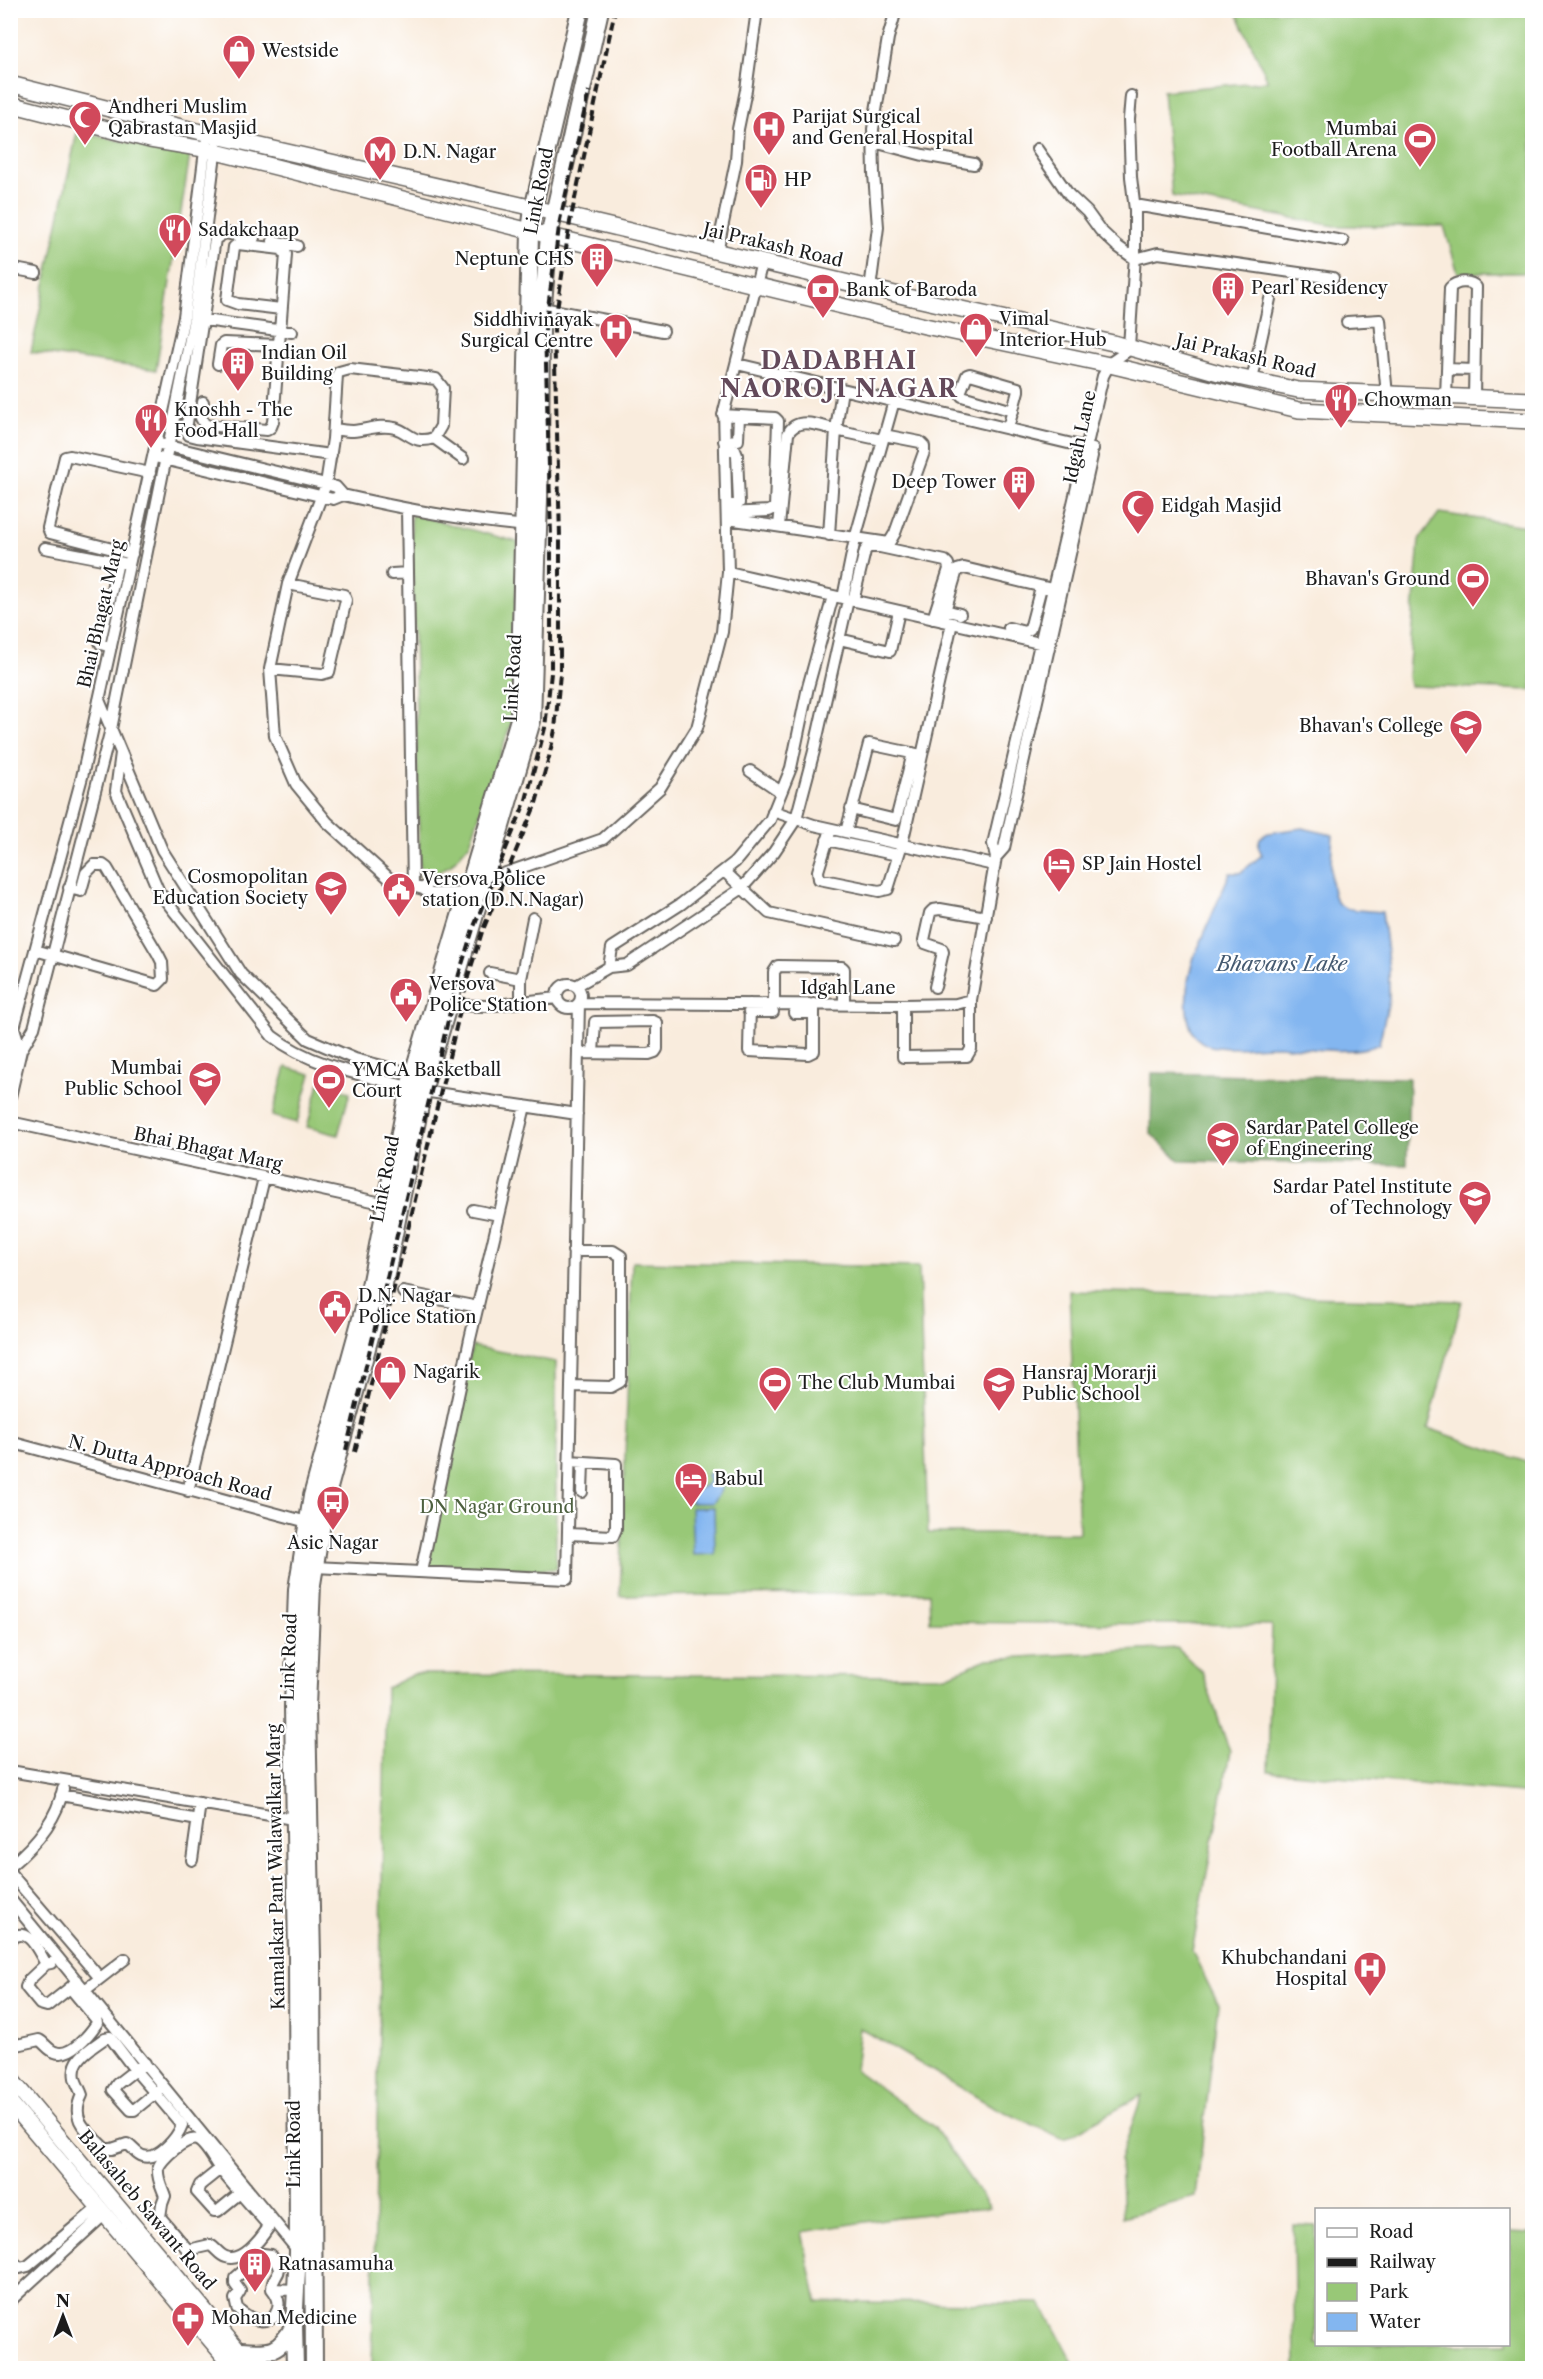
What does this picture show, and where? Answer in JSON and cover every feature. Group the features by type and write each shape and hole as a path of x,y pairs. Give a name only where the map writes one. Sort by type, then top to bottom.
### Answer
{"main road":[{"name":"Link Road","path":"475,887 532,721 531,526 535,307 530,231 533,209 580,10"},
{"name":"Link Road","path":"535,307 553,213 600,10"},
{"name":"Jai Prakash Road","path":"10,84 870,289 1128,347 1252,380 1312,392 1533,399"},
{"path":"10,104 150,140 209,150 756,286 1299,410 1533,421"},
{"name":"Kamalakar Pant Walawalkar Marg","path":"295,2368 303,1821 293,1707 302,1619 297,1589 370,1286 393,1206 415,1084 475,887"},
{"name":"Link Road","path":"302,1619 314,1567 314,1524"},
{"name":"Link Road","path":"303,1821 315,2256 314,2368"},
{"name":"Balasaheb Sawant Road","path":"10,2078 99,2200 234,2368"},
{"name":"Balasaheb Sawant Road","path":"10,2102 240,2351 253,2368"},
{"path":"240,2351 264,2352 278,2349 294,2326"}],"street":[{"path":"717,252 736,160 738,129 757,10"},
{"path":"870,289 878,227 873,129 888,38 896,10"},
{"path":"1108,367 1126,352 1128,347 1135,258 1135,205 1128,119 1131,96"},
{"path":"214,134 209,150 186,430 189,435 331,454"},
{"path":"874,142 923,155 974,164"},
{"path":"1037,148 1069,195 1087,212 1100,230 1117,246 1135,258 1158,253 1333,278"},
{"path":"1135,205 1343,241"},
{"path":"194,319 215,239 220,235 225,233 297,246"},
{"path":"203,402 201,418 205,425 260,430 272,427 286,254 281,249 238,244 234,247 227,300 238,304 281,309"},
{"path":"732,485 726,468 723,416 762,262"},
{"path":"10,268 36,273"},
{"path":"1446,397 1450,288 1457,283 1470,283 1476,287 1474,397"},
{"path":"1252,380 1270,299"},
{"path":"535,307 663,331"},
{"path":"194,319 292,332"},
{"name":"Bhai Bhagat Marg","path":"10,1097 16,1049 14,1028 79,786 99,700 111,647 111,610 141,512 153,456 162,444 194,319"},
{"path":"1347,322 1380,321 1387,395"},
{"path":"218,364 221,345 224,343 280,345"},
{"path":"737,364 1091,448"},
{"name":"Idgah Lane","path":"1011,794 1031,730 1051,646 1060,578 1091,448 1103,376 1108,367"},
{"path":"434,438 441,426 443,388 439,380 350,369 339,372 326,484 288,584 270,669 275,736 296,784 327,822 391,880 430,894 475,887 603,839 660,788 697,728 722,632 728,572 728,513 737,467 736,451 724,440"},
{"path":"1448,369 1474,370"},
{"path":"1008,428 1013,411 1018,391 1016,387 970,374 965,377 960,393 962,396 1013,411"},
{"path":"829,534 836,430 842,389"},
{"path":"579,1003 569,1008 561,1005 557,998 564,985 576,986 609,967 627,965 741,889 774,852 796,819 837,651 855,539 894,401"},
{"path":"723,416 778,420 776,505 769,511 728,513"},
{"path":"724,440 739,429 739,416"},
{"path":"728,513 779,526 883,544 889,543 924,452 924,446 920,442 883,438 810,424 796,424 788,434 779,526"},
{"path":"334,429 351,431 394,428 419,441 434,438 463,459"},
{"path":"16,1049 34,1028 111,729 165,459 162,444 326,484 336,487 343,495"},
{"path":"126,560 50,534 48,528 64,457 70,456 150,473"},
{"path":"153,456 333,499 343,495 407,509 531,526"},
{"path":"726,468 737,467"},
{"path":"407,509 418,888"},
{"path":"141,512 154,514"},
{"path":"609,967 612,948 681,904 724,871 735,862 770,820 790,768 819,646 844,599 865,551 868,548 880,547 945,561 949,568 943,618 902,844 888,889 885,891 819,879 818,871 831,829"},
{"path":"45,548 126,560"},
{"path":"943,618 957,570 964,567 1047,588 1030,629 1025,632 1009,628"},
{"path":"728,572 899,611 943,618 1051,646"},
{"path":"392,574 408,573"},
{"name":"Idgah Lane","path":"579,1003 814,1009 844,1005 956,1004 971,1000 995,861 1004,848 1020,728 1044,623 1047,588 1060,578"},
{"path":"270,669 322,674 329,672 346,600 344,595 288,584"},
{"path":"839,639 890,651 899,611"},
{"path":"943,618 960,615"},
{"path":"1032,621 1044,623"},
{"path":"819,646 837,651"},
{"path":"808,687 828,692"},
{"path":"99,700 162,850 241,974 308,1039 415,1084"},
{"path":"1020,728 1031,730"},
{"path":"846,832 869,744 917,754"},
{"path":"121,753 116,791 159,892 272,1036 288,1048 342,1070 577,1114"},
{"path":"851,810 896,820 917,754"},
{"path":"750,771 781,792"},
{"path":"79,786 95,790"},
{"path":"773,810 831,829 995,861"},
{"path":"827,840 898,855"},
{"path":"35,950 157,985 163,979 162,962 158,954 107,868 98,864 94,865 86,873 81,891 69,888"},
{"path":"724,871 769,913 894,941"},
{"path":"935,987 943,952 942,949 925,943 930,913 940,909 986,917"},
{"path":"521,1002 521,979 533,918"},
{"path":"774,1008 774,972 778,966 842,967 844,969 844,1005"},
{"path":"490,973 521,979"},
{"path":"314,1567 567,1579 580,992 576,986"},
{"path":"440,1005 487,1006 557,998"},
{"path":"903,1005 903,1057 967,1056 970,1052 971,1000"},
{"path":"749,1008 749,1051 808,1054 814,1051 814,1009 794,1013"},
{"path":"578,1053 650,1054 656,1052 657,1023 653,1021 595,1022 593,1053"},
{"path":"421,1572 478,1307 525,1106"},
{"name":"Bhai Bhagat Marg","path":"10,1122 393,1206"},
{"path":"188,1491 264,1178"},
{"path":"473,1210 499,1215"},
{"path":"571,1386 611,1387 620,1382 621,1378 621,1256 614,1251 573,1251"},
{"path":"403,1292 478,1307"},
{"name":"N. Dutta Approach Road","path":"10,1442 314,1524"},
{"path":"568,1534 612,1536 616,1529 616,1464 569,1466"},
{"path":"582,1492 583,1467"},
{"path":"10,1771 303,1821"},
{"path":"10,1866 23,1856 48,1825 62,1795 64,1779"},
{"path":"79,1798 82,1782"},
{"path":"62,1795 198,1820"},
{"path":"192,1860 200,1803"},
{"path":"10,1873 100,1978"},
{"path":"10,2038 17,2045 39,2040 54,2052 64,2054 70,2051 97,2023 59,1958 14,1903 30,1896"},
{"path":"10,1940 17,1934 23,1933 30,1938 46,1964"},
{"path":"59,1958 49,1965 46,1964 29,1980 26,1987 40,2004 47,2006 74,1983"},
{"path":"85,1990 125,1959"},
{"path":"74,1983 85,1990 140,2067"},
{"path":"159,2089 182,2125 180,2131 158,2154 152,2157 142,2156 127,2144 105,2149 77,2116 76,2110 82,2095 75,2079 75,2067 79,2059 105,2038 110,2037 140,2067 159,2089 243,2190 298,2252 315,2256"},
{"path":"140,2067 117,2084 113,2091 128,2108 134,2110 159,2089"},
{"path":"224,2167 201,2142 194,2138 188,2139 162,2160 158,2168 158,2180 165,2196 160,2217 188,2250 210,2245 225,2257 235,2258 242,2256 265,2232 267,2224 243,2190"},
{"path":"224,2167 198,2188 197,2192 211,2209 218,2211 243,2190"},
{"path":"10,2259 20,2268 28,2266 99,2200"},
{"path":"11,2300 99,2200"},
{"path":"263,2254 271,2255 280,2270 272,2289 278,2297 279,2304 278,2311 273,2318 251,2319 237,2308 236,2299 240,2291 236,2278 263,2254"},
{"path":"272,2289 296,2290"}],"green space":[{"name":"Mumbai Football Arena","path":"1236,11 1532,11 1532,273 1458,273 1444,226 1335,226 1172,196 1163,91 1268,81"},
{"path":"77,132 190,155 156,370 31,352"},
{"name":"Bhavan's Ground","path":"1439,513 1532,527 1532,690 1410,686 1408,676 1419,540"},
{"path":"411,514 518,542 511,723 470,843 451,865 425,879 420,877"},
{"path":"286,1067 311,1074 297,1123 272,1116"},
{"path":"1152,1073 1409,1078 1407,1165 1180,1161 1151,1134"},
{"name":"YMCA Basketball Court","path":"319,1084 350,1092 338,1135 307,1127"},
{"path":"632,1262 919,1267 928,1533 1079,1533 1069,1291 1462,1301 1428,1428 1532,1464 1532,1794 1268,1771 1272,1625 930,1622 929,1593 620,1596"},
{"name":"DN Nagar Ground","path":"472,1346 556,1362 556,1569 421,1572"},
{"path":"1177,1648 1202,1672 1230,1752 1192,1951 1218,2004 1196,2197 1123,2217 1120,2160 1142,2095 1064,2139 992,2106 860,2028 855,2070 934,2127 990,2208 897,2217 802,2232 817,2302 1041,2303 1076,2368 372,2368 386,1688 414,1674 946,1676 987,1659"},
{"path":"1293,2225 1315,2226 1315,2346 1510,2346 1510,2232 1532,2233 1532,2368 1295,2368"}],"water":[{"name":"Bhavans Lake","path":"1302,828 1333,835 1331,883 1336,900 1340,905 1355,910 1382,912 1389,970 1389,1000 1379,1044 1357,1050 1279,1046 1227,1048 1211,1046 1200,1041 1189,1021 1188,980 1195,954 1230,873 1240,873 1262,855 1258,846 1260,838 1268,833"},
{"path":"713,1471 723,1483 718,1495 712,1503 691,1503 690,1494 709,1481 706,1475"},
{"path":"714,1507 715,1554 693,1555 691,1508"}],"railway":[{"path":"355,1452 468,977 482,932 536,803 555,730 560,673 560,536 554,329 570,222 615,10"},
{"path":"346,1450 459,974 473,929 526,800 545,728 551,673 551,536 545,329 560,220 589,91"}],"place":[{"name":"Westside","path":"239,80"},
{"name":"Andheri Muslim Qabrastan Masjid","path":"85,146"},
{"name":"Parijat Surgical and General Hospital","path":"769,156"},
{"name":"Mumbai Football Arena","path":"1420,168"},
{"name":"D.N. Nagar","path":"380,181"},
{"name":"HP","path":"761,209"},
{"name":"Sadakchaap","path":"175,259"},
{"name":"Neptune CHS","path":"597,288"},
{"name":"Pearl Residency","path":"1228,317"},
{"name":"Bank of Baroda","path":"823,319"},
{"name":"Vimal Interior Hub","path":"976,358"},
{"name":"Siddhivinayak Surgical Centre","path":"616,359"},
{"name":"Indian Oil Building","path":"238,392"},
{"name":"Chowman","path":"1341,429"},
{"name":"Knoshh - The Food Hall","path":"151,449"},
{"name":"Deep Tower","path":"1019,511"},
{"name":"Eidgah Masjid","path":"1138,535"},
{"name":"Bhavan's Ground","path":"1473,608"},
{"name":"Bhavan's College","path":"1466,755"},
{"name":"SP Jain Hostel","path":"1059,893"},
{"name":"Cosmopolitan Education Society","path":"331,916"},
{"name":"Versova Police station (D.N.Nagar)","path":"399,918"},
{"name":"Versova Police Station","path":"406,1023"},
{"name":"Mumbai Public School","path":"205,1107"},
{"name":"YMCA Basketball Court","path":"329,1109"},
{"name":"Sardar Patel College of Engineering","path":"1223,1167"},
{"name":"Sardar Patel Institute of Technology","path":"1475,1226"},
{"name":"D.N. Nagar Police Station","path":"335,1335"},
{"name":"Nagarik","path":"390,1401"},
{"name":"The Club Mumbai","path":"775,1412"},
{"name":"Hansraj Morarji Public School","path":"999,1412"},
{"name":"Babul","path":"691,1508"},
{"name":"Asic Nagar","path":"333,1531"},
{"name":"Khubchandani Hospital","path":"1370,1997"},
{"name":"Ratnasamuha","path":"255,2293"},
{"name":"Mohan Medicine","path":"188,2347"}],"district":[{"name":"DADABHAI NAOROJI NAGAR","path":"839,374"}]}
